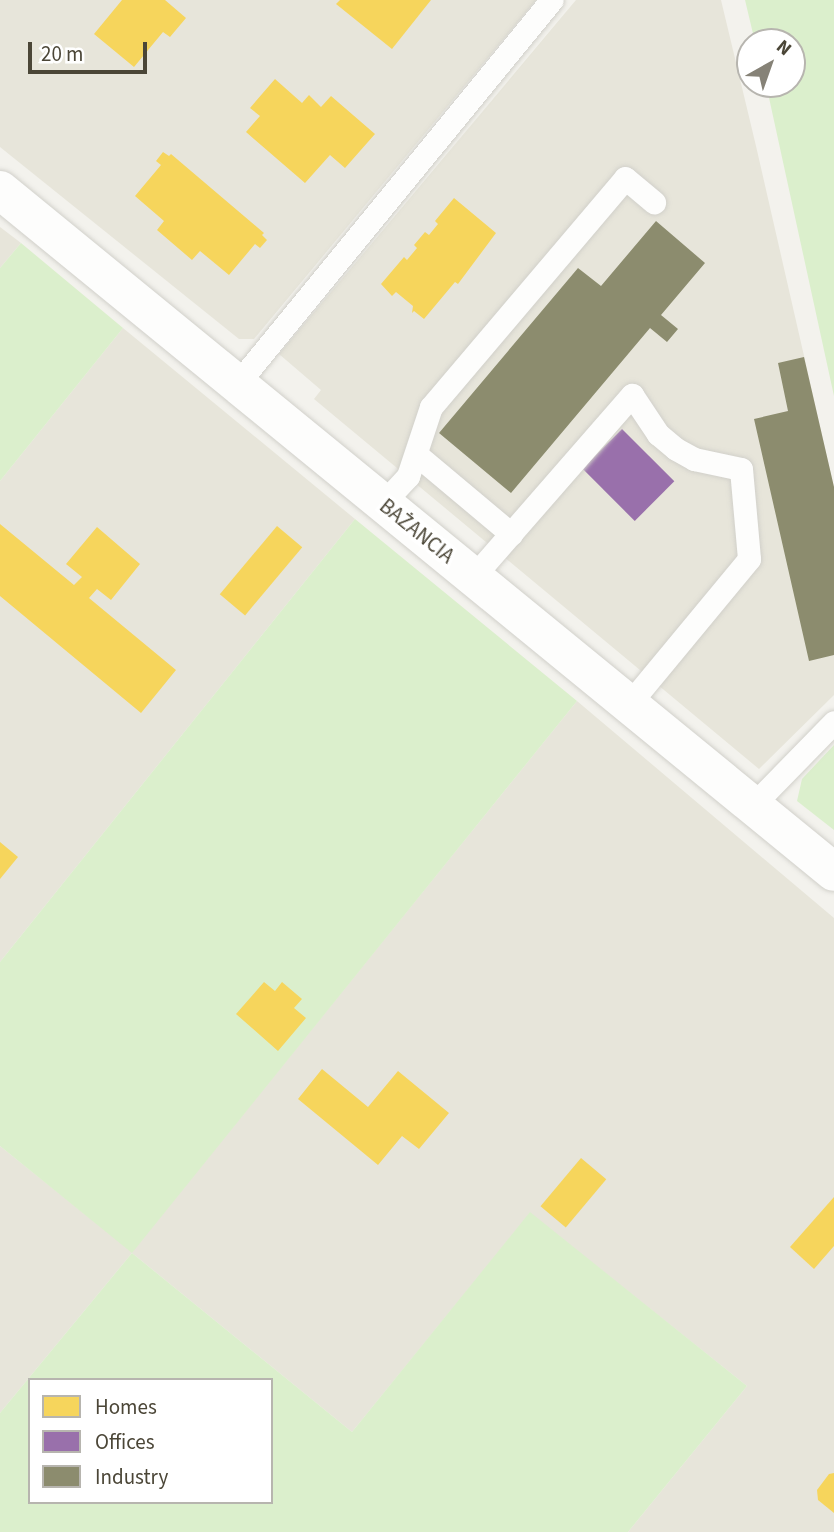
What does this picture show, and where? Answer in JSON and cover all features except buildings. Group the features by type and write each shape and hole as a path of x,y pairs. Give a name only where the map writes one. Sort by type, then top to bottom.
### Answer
{"street":[{"name":"BAŻANCIA","path":"0,190 834,872"}],"lane":[{"path":"238,383 552,0"},
{"path":"383,503 408,476 431,407 625,178 654,202"},
{"path":"474,576 632,395 658,434 676,449 694,459 741,469 749,559 629,704"},
{"path":"416,455 511,534"},
{"path":"752,806 834,722"}],"shaded area":[{"path":"0,0 536,0 254,339 239,339 0,147"},
{"path":"576,0 721,0 736,63 736,98 744,98 834,487 834,695 759,769 314,399 321,390 279,354"},
{"path":"0,227 21,243 0,268"},
{"path":"123,328 355,519 0,962 0,481"},
{"path":"577,701 834,918 834,1532 628,1532 747,1386 530,1213 352,1432 132,1253 0,1413 0,1146 132,1252"}],"green space":[{"path":"745,0 834,0 834,396 769,98 806,98 806,28 752,28"},
{"path":"21,243 123,328 0,481 0,268"},
{"path":"355,519 577,701 132,1253 0,1146 0,962"},
{"path":"834,745 834,830 797,801 802,779"},
{"path":"530,1212 747,1386 628,1532 0,1532 0,1413 28,1379 28,1504 273,1504 273,1378 29,1378 132,1253 352,1432"}]}
